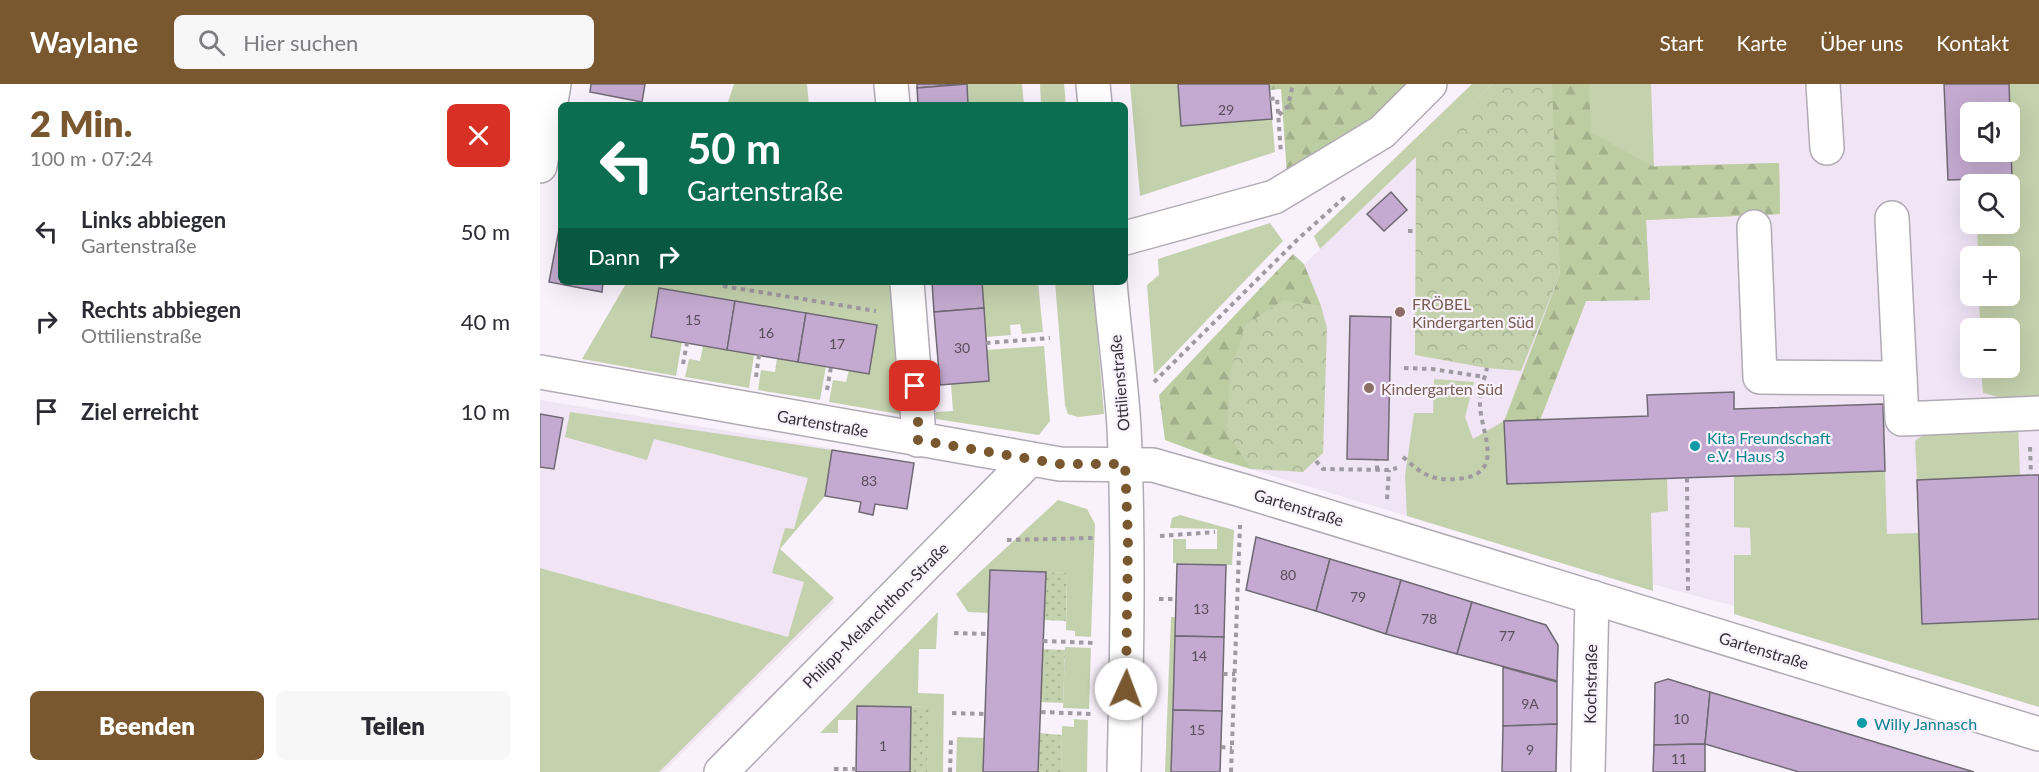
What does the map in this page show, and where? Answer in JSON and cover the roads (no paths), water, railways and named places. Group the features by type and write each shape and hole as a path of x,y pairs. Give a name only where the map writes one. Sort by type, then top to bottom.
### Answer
{"street":[{"path":"540,166 554,84"},
{"path":"891,84 893,102"},
{"path":"1093,84 1095,102"},
{"path":"1128,237 1274,197 1382,132 1430,84"},
{"path":"1824,84 1827,148"},
{"path":"1892,218 1902,419 2039,413"},
{"path":"1754,227 1760,377 1900,378"},
{"path":"907,285 918,440"},
{"name":"Ottilienstraße","path":"1110,285 1124,424 1128,537 1124,772"},
{"name":"Gartenstraße","path":"540,372 1060,464 1153,465 2039,734"},
{"name":"Philipp-Melanchthon-Straße","path":"721,772 1030,459"},
{"name":"Kochstraße","path":"1588,772 1592,597"}],"place":[{"name":"FRÖBEL Kindergarten Süd","path":"1400,312"},
{"name":"Kindergarten Süd","path":"1369,388"},
{"name":"Kita Freundschaft e.V. Haus 3","path":"1695,446"},
{"name":"Willy Jannasch","path":"1862,723"}]}
